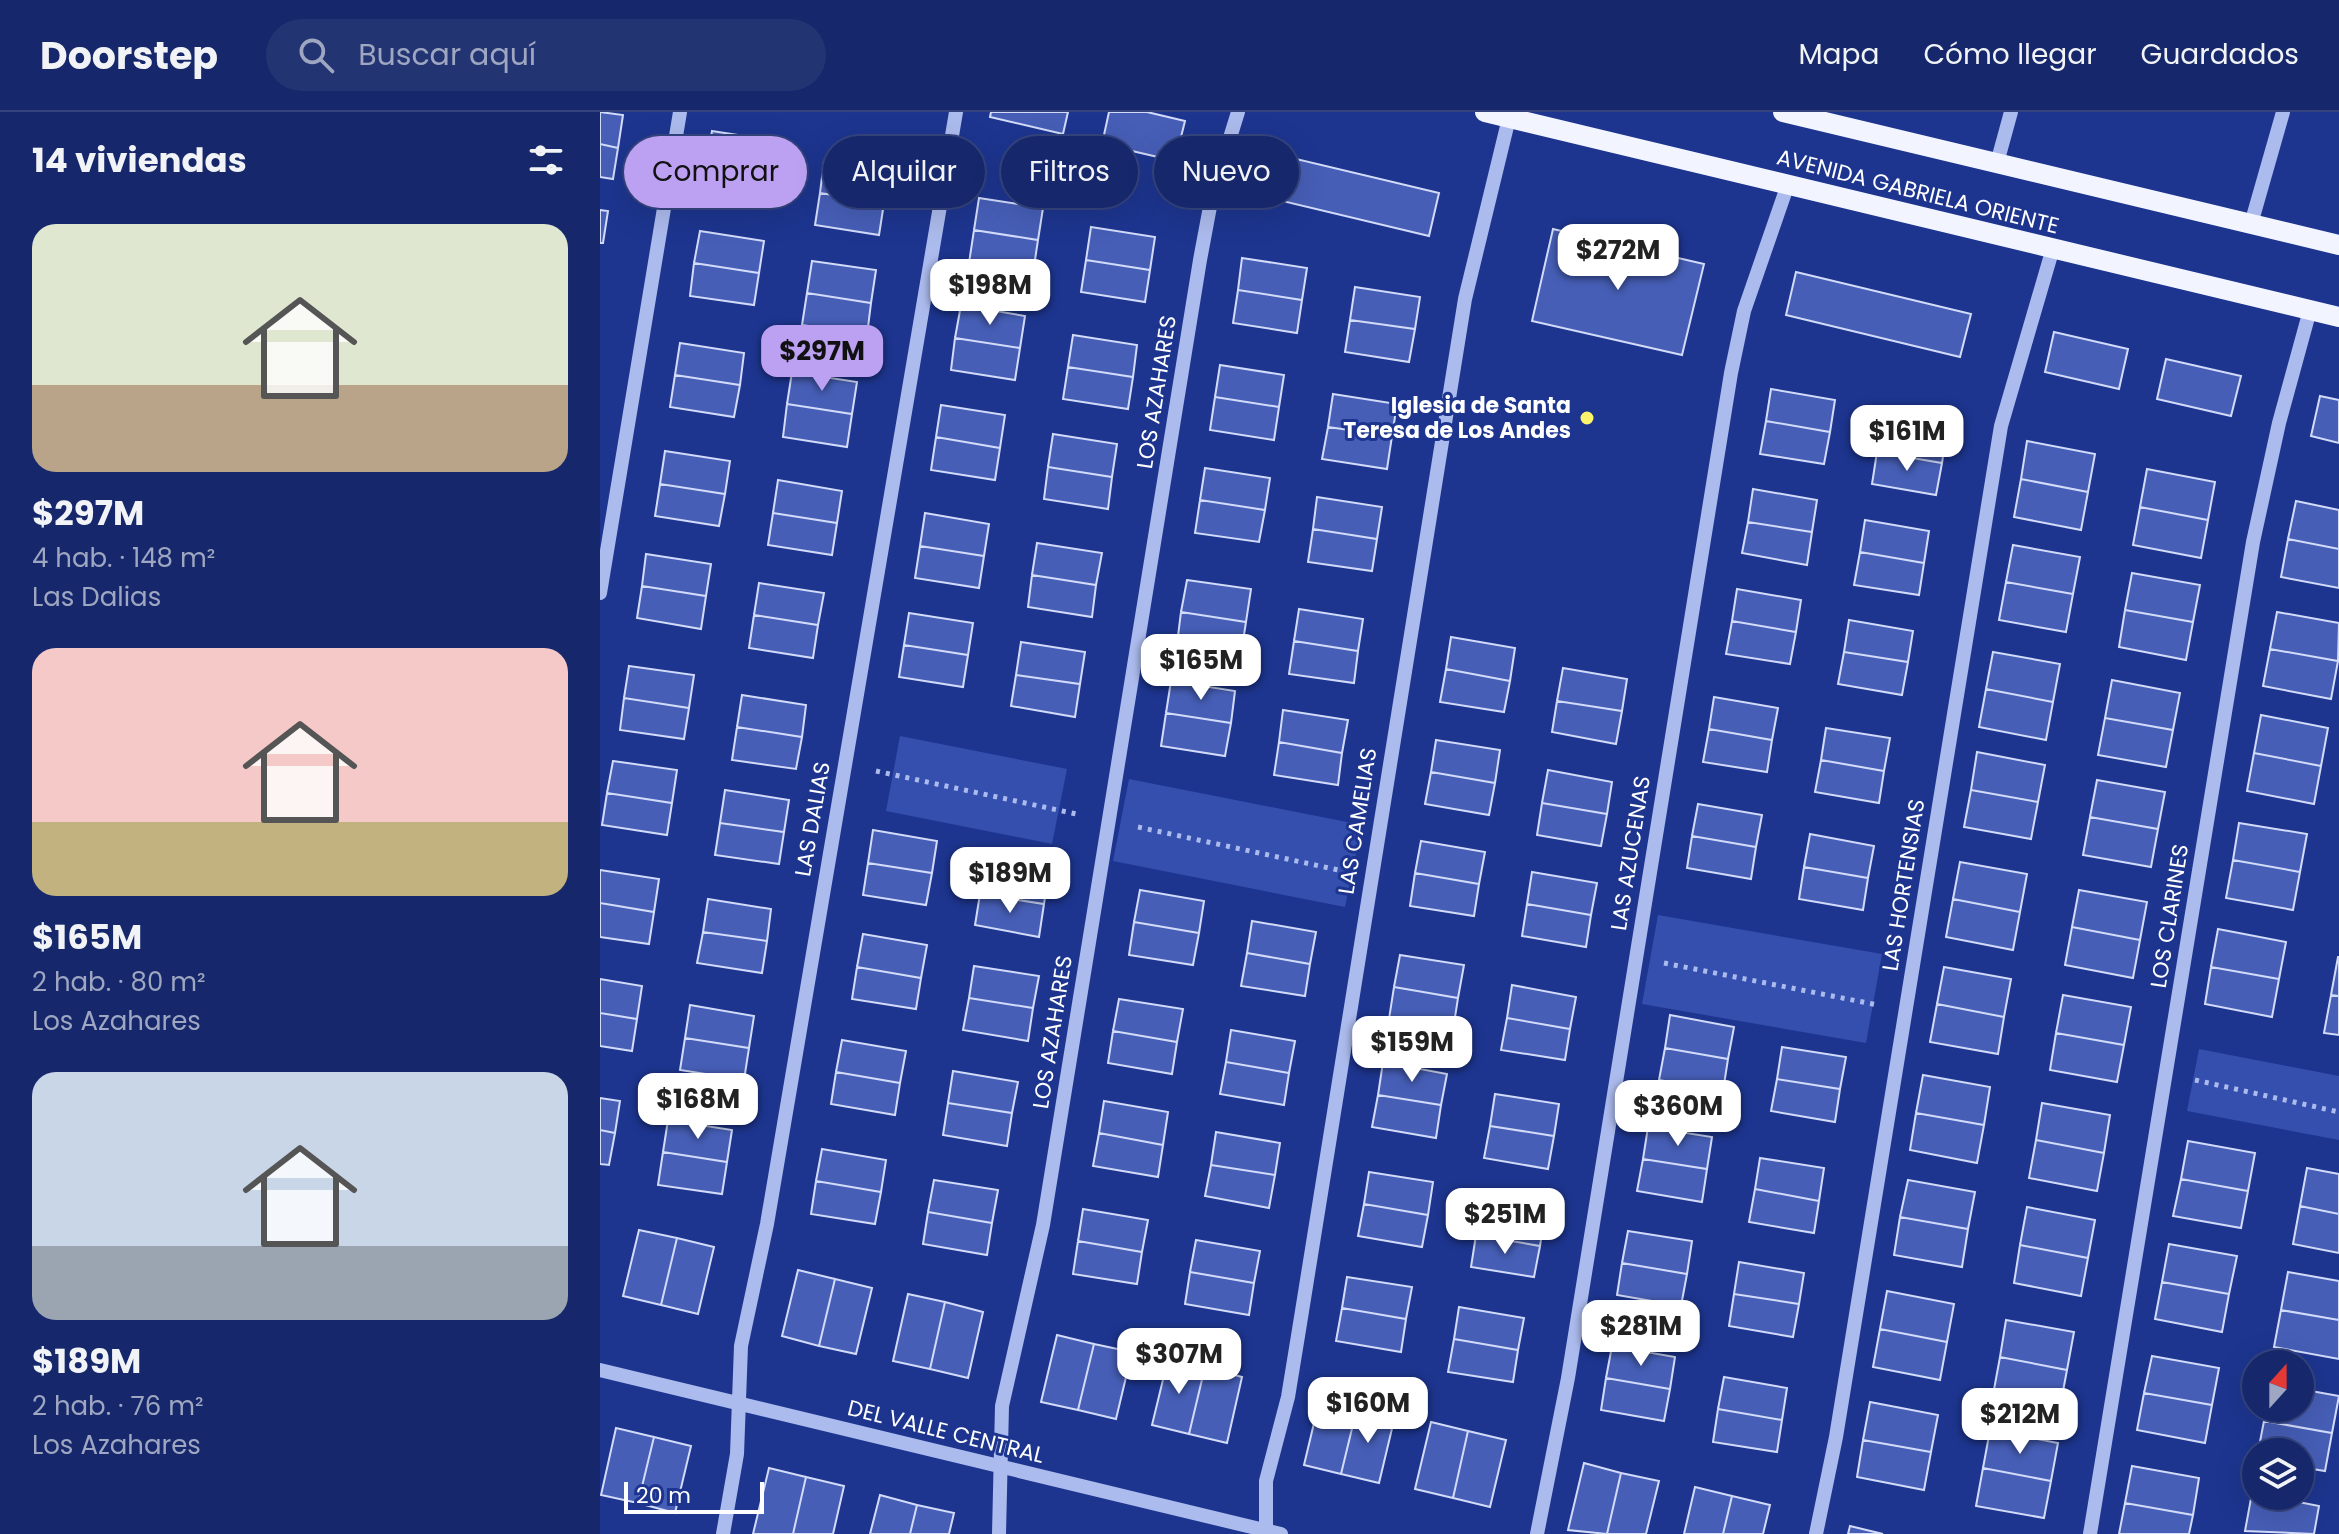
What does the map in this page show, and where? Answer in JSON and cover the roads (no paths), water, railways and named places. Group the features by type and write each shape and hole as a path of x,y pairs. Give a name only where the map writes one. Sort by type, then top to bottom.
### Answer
{"main road":[{"name":"AVENIDA GABRIELA ORIENTE","path":"1485,112 2339,317"},
{"name":"AVENIDA GABRIELA ORIENTE","path":"1783,112 2339,245"}],"street":[{"path":"600,593 680,112"},
{"name":"LAS DALIAS","path":"723,1534 737,1454 741,1346 769,1210 956,112"},
{"name":"LOS AZAHARES","path":"999,1534 1002,1406 1043,1225 1200,260 1212,196 1238,112"},
{"path":"1997,163 2011,112"},
{"path":"2251,224 2283,112"},
{"name":"LAS CAMELIAS","path":"1266,1532 1266,1481 1288,1397 1465,299 1509,118"},
{"name":"LAS AZUCENAS","path":"1537,1534 1568,1378 1731,373 1744,311 1788,184"},
{"name":"LAS HORTENSIAS","path":"1816,1534 2001,426 2053,248"},
{"name":"LOS CLARINES","path":"2090,1534 2253,542 2279,423 2310,310"},
{"name":"DEL VALLE CENTRAL","path":"600,1370 1281,1534"}],"place":[{"name":"Iglesia de Santa Teresa de Los Andes","path":"1587,418"}]}
